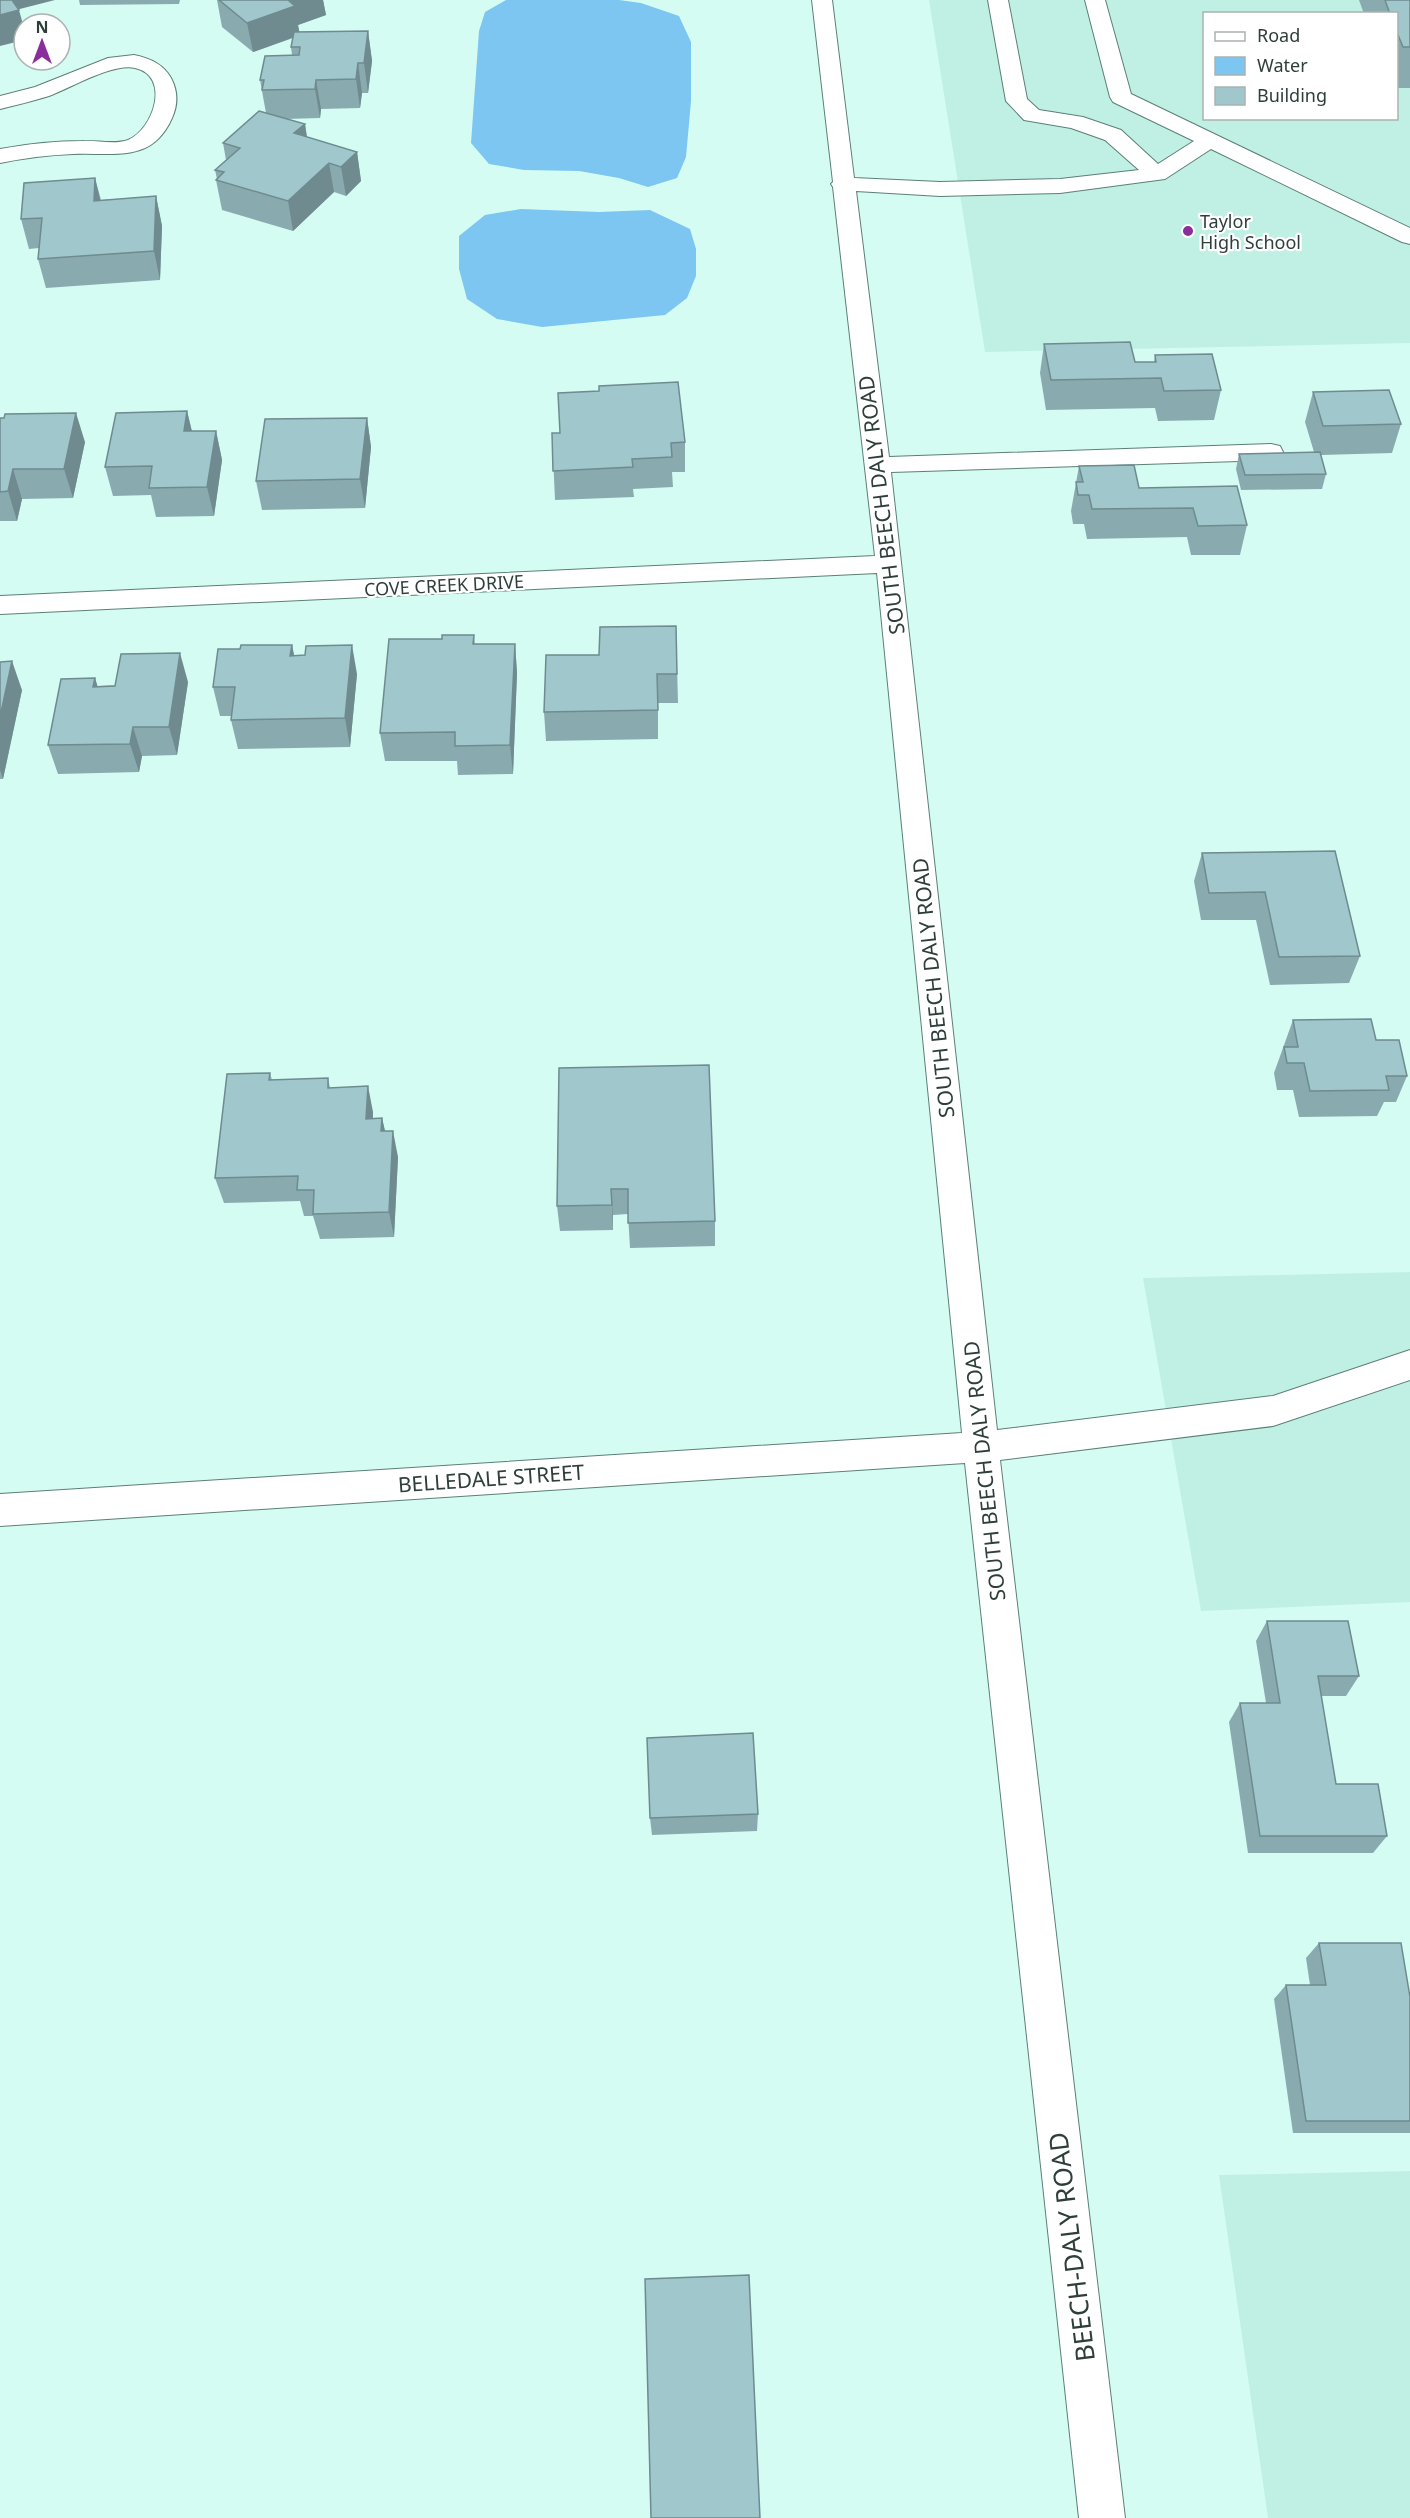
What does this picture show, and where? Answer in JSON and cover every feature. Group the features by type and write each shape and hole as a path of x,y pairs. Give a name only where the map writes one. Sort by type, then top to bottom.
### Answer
{"street":[{"name":"SOUTH BEECH DALY ROAD","path":"822,0 842,184 889,564 981,1447 1040,1977"},
{"path":"998,0 1017,101 1032,115 1074,122 1113,135 1157,174"},
{"path":"1095,0 1121,97 1410,237"},
{"path":"0,103 42,91 115,62 127,61 143,63 153,68 166,93 165,112 154,131 132,147 40,150 0,156"},
{"path":"842,184 940,189 1060,186 1157,174 1210,140"},
{"path":"876,465 1271,452"},
{"name":"COVE CREEK DRIVE","path":"0,605 889,564"},
{"name":"BELLEDALE STREET","path":"0,1510 981,1447 1273,1411 1410,1365"},
{"name":"BEECH-DALY ROAD","path":"1040,1977 1102,2518"}],"shaded area":[{"name":"Taylor High School","path":"929,0 1410,0 1410,343 985,352"},
{"path":"1410,1272 1410,1602 1201,1611 1143,1278"},
{"path":"1410,2171 1410,2518 1268,2518 1219,2175"}],"water":[{"path":"506,0 619,0 641,3 679,16 691,42 691,101 686,157 677,178 648,187 619,178 579,171 524,170 489,164 471,143 479,31 485,12"},
{"path":"521,209 599,212 650,210 690,229 696,249 696,276 687,298 665,315 542,327 497,319 467,299 459,269 459,236 485,215"}],"building":[{"path":"0,0 12,0 19,10 0,15"},
{"path":"219,0 288,0 295,6 247,23"},
{"path":"1385,0 1410,0 1410,47 1403,47 1398,35 1398,12 1389,12"},
{"path":"368,31 364,63 358,63 356,79 316,80 315,89 262,90 264,80 260,80 265,56 299,55 300,47 291,47 294,32"},
{"path":"259,111 305,124 294,133 357,152 341,167 329,163 288,201 216,180 224,172 215,170 240,148 223,143"},
{"path":"95,178 94,201 156,196 154,251 38,259 42,218 21,219 24,183"},
{"path":"1130,342 1135,362 1156,362 1155,355 1212,354 1221,390 1164,391 1161,378 1051,380 1044,344"},
{"path":"678,382 685,442 671,443 672,457 632,459 633,467 553,471 552,433 560,433 558,393 599,391 599,386"},
{"path":"1389,390 1401,424 1323,426 1313,392"},
{"path":"187,411 184,431 216,431 207,487 149,488 152,466 105,467 116,413"},
{"path":"76,413 64,469 13,469 8,491 0,492 0,418 4,418 5,414"},
{"path":"367,418 360,479 256,481 265,419"},
{"path":"1320,452 1326,474 1245,475 1239,454"},
{"path":"1134,465 1139,488 1237,486 1247,525 1198,526 1193,508 1092,509 1089,495 1078,495 1076,482 1083,482 1079,466"},
{"path":"676,626 677,674 657,674 658,710 544,712 546,655 599,655 600,627"},
{"path":"442,635 474,635 473,644 515,644 510,745 455,746 455,732 380,733 389,639 442,639"},
{"path":"241,645 292,645 290,656 305,655 306,646 352,645 345,718 231,720 235,687 213,687 218,649 240,649"},
{"path":"180,653 169,727 133,727 130,744 48,745 61,679 95,678 93,687 115,686 121,654"},
{"path":"12,661 0,717 0,662"},
{"path":"1335,851 1360,956 1279,957 1265,892 1209,893 1202,853"},
{"path":"1371,1019 1376,1040 1399,1040 1407,1076 1386,1076 1389,1090 1310,1091 1304,1063 1287,1063 1284,1047 1298,1047 1293,1020"},
{"path":"709,1065 715,1221 628,1223 628,1189 611,1189 612,1205 557,1206 559,1068"},
{"path":"270,1073 269,1080 328,1078 328,1088 368,1086 366,1119 382,1118 381,1131 393,1131 389,1212 313,1214 314,1190 297,1190 298,1176 215,1178 227,1074"},
{"path":"1267,1621 1348,1621 1359,1676 1318,1676 1336,1784 1378,1784 1387,1836 1260,1836 1240,1703 1280,1703"},
{"path":"753,1733 758,1814 650,1818 647,1738"},
{"path":"1319,1943 1401,1943 1410,1997 1410,2121 1306,2121 1286,1985 1326,1985"},
{"path":"749,2275 760,2518 651,2518 645,2279"}],"place":[{"name":"Taylor High School","path":"1188,231"}]}
